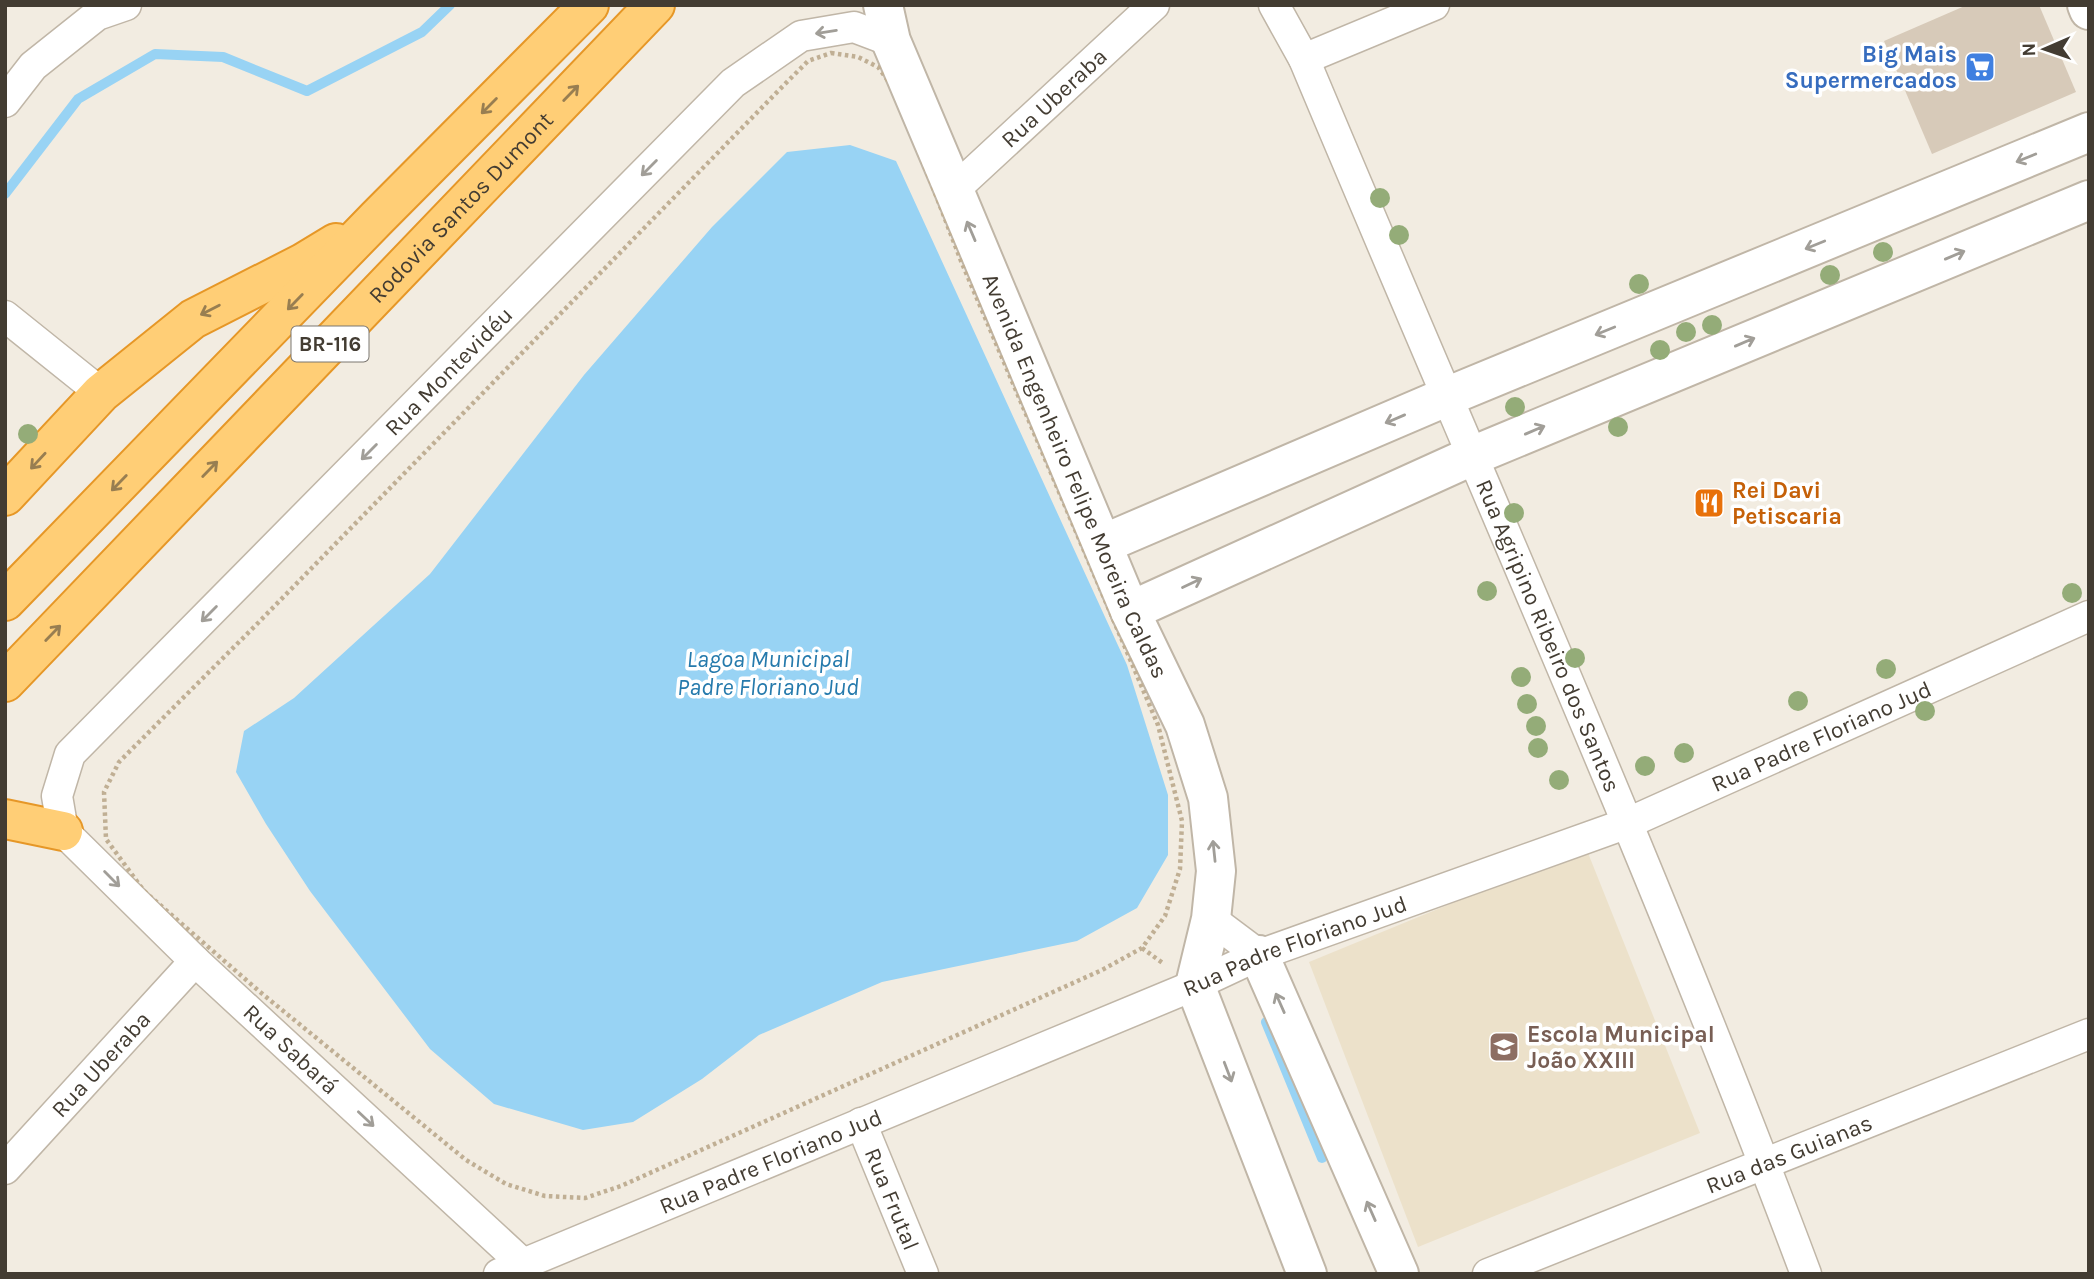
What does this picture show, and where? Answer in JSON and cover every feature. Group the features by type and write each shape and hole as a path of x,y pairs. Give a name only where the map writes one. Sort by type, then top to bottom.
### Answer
{"highway":[{"name":"BR-116","path":"5,601 377,218 589,5"},
{"name":"Rodovia Santos Dumont","path":"5,682 655,5"},
{"path":"5,496 101,393 193,319 303,262 377,218"},
{"path":"5,819 63,831"}],"street":[{"path":"5,102 33,66 97,15 126,5"},
{"name":"Rua Uberaba","path":"954,190 1154,5"},
{"name":"Rua Agripino Ribeiro dos Santos","path":"1274,5 1304,59 1628,823 1765,1164 1806,1274"},
{"path":"1304,59 1434,5"},
{"name":"Avenida Engenheiro Felipe Moreira Caldas","path":"887,23 1130,611 1185,725 1208,798 1216,871 1211,919 1195,985"},
{"name":"Rua Montevidéu","path":"63,831 57,796 70,754 733,83 801,36 887,23"},
{"path":"1103,544 1446,397 2089,132"},
{"path":"1130,611 1472,456 2089,200"},
{"path":"5,316 101,393"},
{"name":"Rua Padre Floriano Jud","path":"516,1270 1195,985 1259,955 1628,823 2089,616"},
{"name":"Rua Sabará","path":"63,831 516,1270"},
{"path":"1211,919 1259,955 1399,1274"},
{"name":"Rua Uberaba","path":"5,1169 195,961"},
{"path":"1195,985 1307,1274"},
{"name":"Rua das Guianas","path":"1488,1274 2089,1034"},
{"name":"Rua Frutal","path":"861,1123 923,1274"}],"path":[{"path":"831,53 858,57 878,67 897,93 961,261 1158,725 1182,821 1180,869 1165,916 1142,948 1102,970 621,1186 585,1198 545,1196 506,1184 466,1160 260,992 144,891 106,839 104,792 119,762 258,623 808,61 831,53"}],"shaded area":[{"name":"Escola Municipal João XXIII","path":"1586,848 1700,1133 1418,1247 1309,962"}],"water":[{"name":"Lagoa Municipal Padre Floriano Jud","path":"850,145 896,161 1127,665 1168,795 1168,855 1137,908 1077,941 882,982 759,1035 702,1079 633,1122 583,1130 494,1104 430,1049 310,891 236,772 244,731 294,698 430,574 584,375 712,227 787,152"}],"building":[{"name":"Big Mais Supermercados","path":"1967,5 2039,5 2076,92 1932,154 1884,41"}],"waterway":[{"path":"5,194 78,99 155,54 223,57 307,91 422,32 450,5"},
{"path":"1266,1022 1322,1158"}],"place":[{"name":"Big Mais Supermercados","path":"1980,67"},
{"name":"Rei Davi Petiscaria","path":"1709,503"},
{"name":"Escola Municipal João XXIII","path":"1504,1047"}]}
